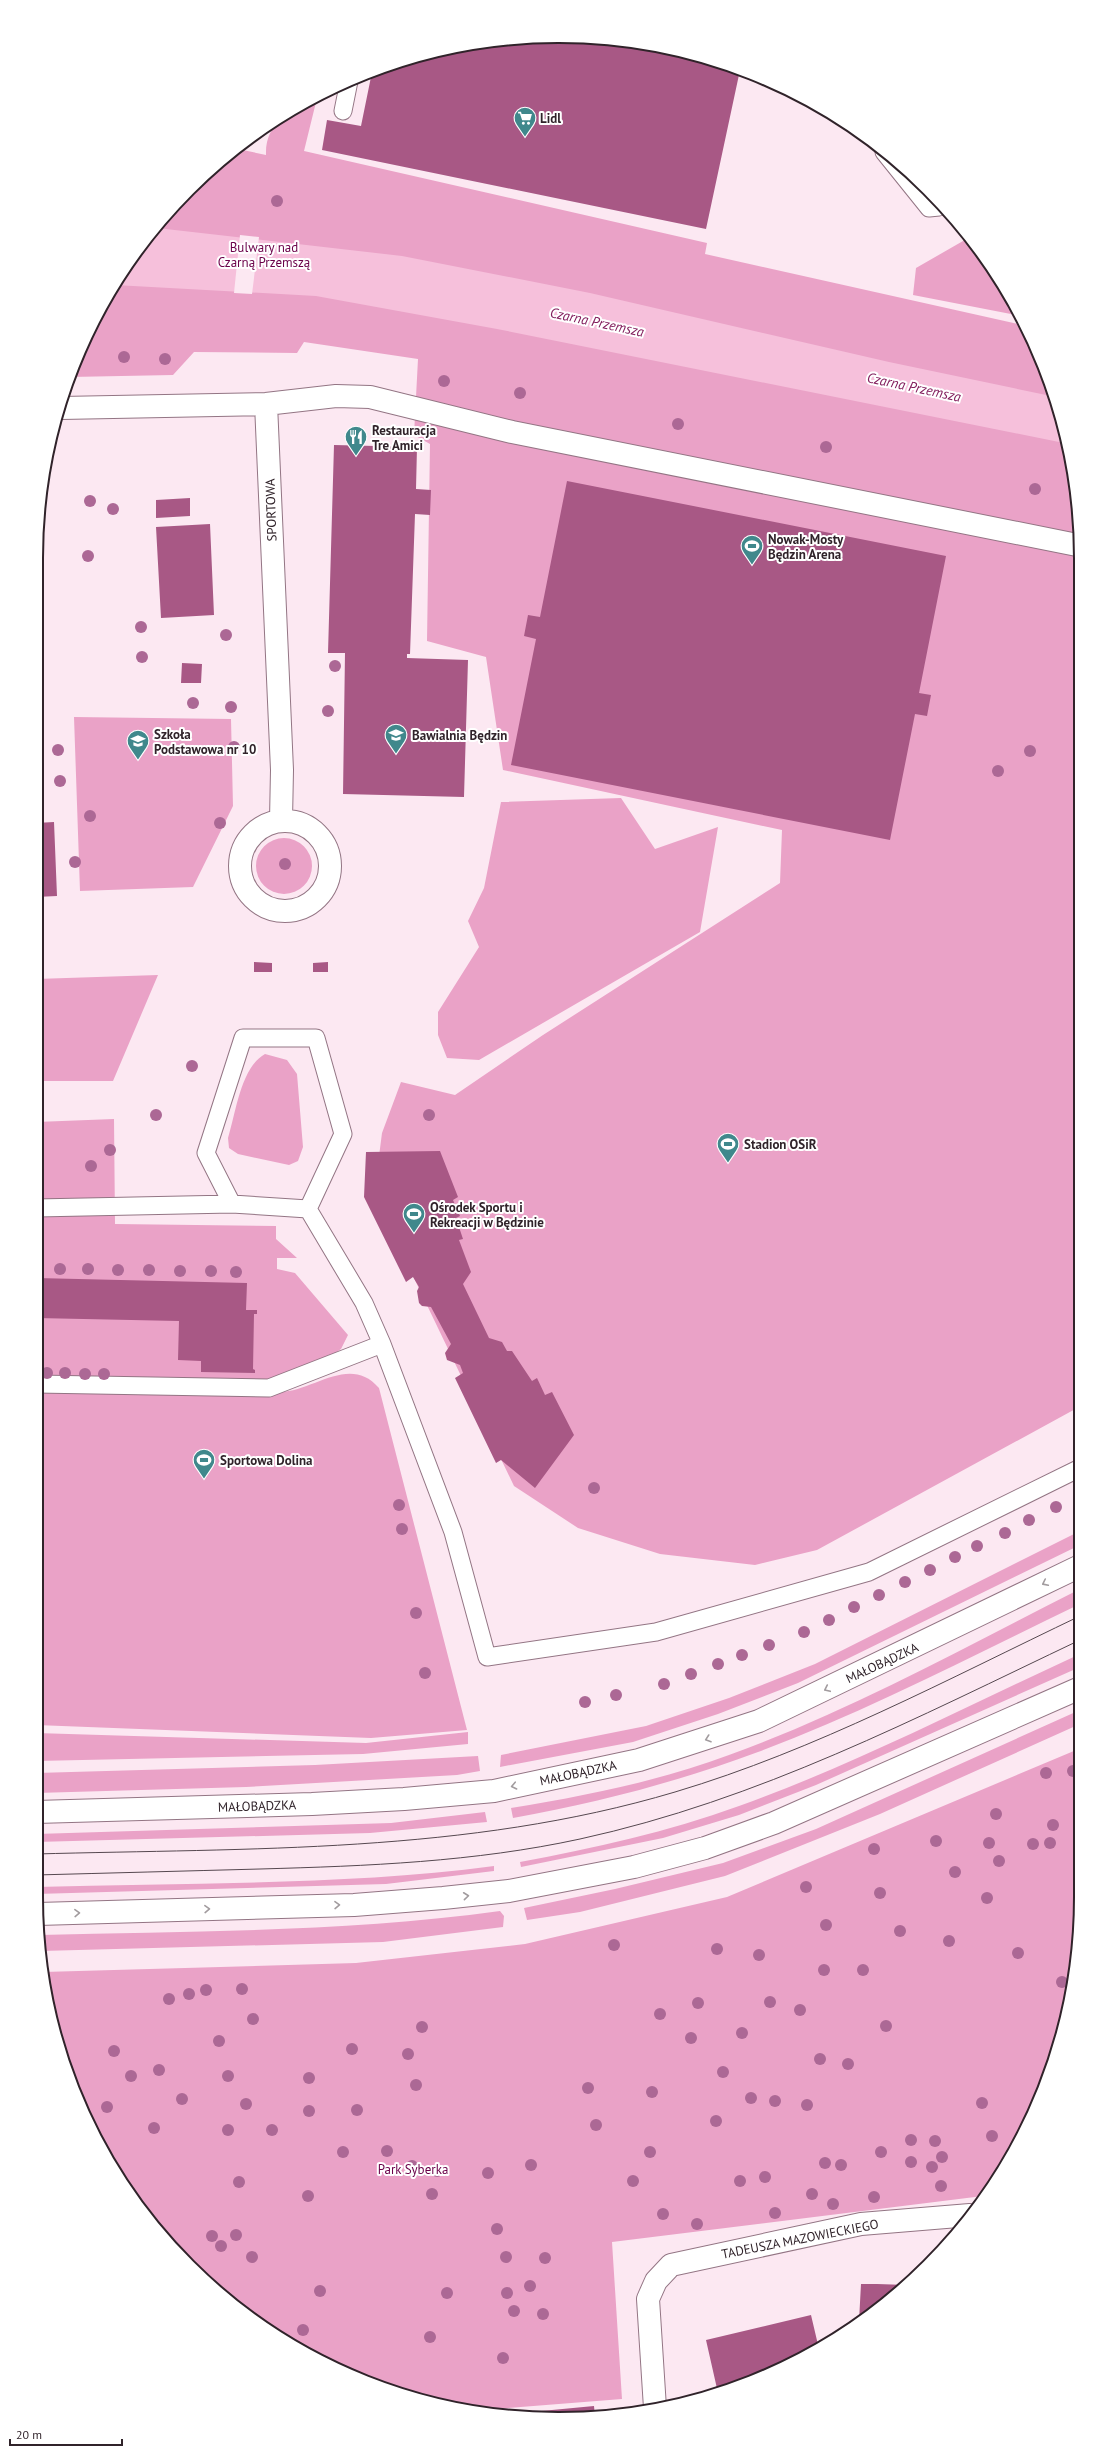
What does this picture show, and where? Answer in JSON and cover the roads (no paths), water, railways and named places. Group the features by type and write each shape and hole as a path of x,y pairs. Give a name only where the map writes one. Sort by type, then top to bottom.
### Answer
{"street":[{"path":"66,408 266,404 336,396 370,397 512,432 1074,544"},
{"name":"SPORTOWA","path":"266,404 282,770 281,820"},
{"path":"281,820 309,827 328,850 329,879 314,903 286,913 259,905 242,883 240,855 255,831 281,820"},
{"name":"MAŁOBĄDZKA","path":"43,1812 312,1804 404,1799 494,1790 639,1760 759,1721 1074,1569"},
{"path":"44,1914 354,1905 436,1899 509,1891 634,1867 705,1848 774,1823 1074,1691"},
{"name":"TADEUSZA MAZOWIECKIEGO","path":"655,2403 648,2299 656,2280 671,2265 861,2224 963,2215"}],"lane":[{"path":"343,111 348,88"},
{"path":"903,175 929,208 935,207"},
{"path":"232,1204 206,1153 243,1038 316,1038 343,1134 308,1209"},
{"path":"43,1208 232,1204 308,1209"},
{"path":"308,1209 364,1302 382,1344 453,1532 487,1657 656,1632 869,1572 1074,1471"},
{"path":"43,1384 269,1388 382,1344"}],"water":[{"name":"Czarna Przemsza","path":"163,229 402,256 590,293 889,362 1048,395 1060,442 497,329 316,296 122,285"}],"tram line":[{"path":"43,1854 277,1848 358,1844 438,1837 518,1827 597,1812 675,1792 779,1756 881,1712 1074,1619"},
{"path":"43,1875 300,1868 420,1862 500,1853 580,1839 646,1822 711,1802 774,1779 897,1727 1074,1643"}],"place":[{"name":"Lidl","path":"525,138"},
{"name":"Restauracja Tre Amici","path":"356,456"},
{"name":"Nowak-Mosty Będzin Arena","path":"752,566"},
{"name":"Bawialnia Będzin","path":"396,754"},
{"name":"Szkoła Podstawowa nr 10","path":"138,760"},
{"name":"Stadion OSiR","path":"728,1164"},
{"name":"Ośrodek Sportu i Rekreacji w Będzinie","path":"414,1234"},
{"name":"Sportowa Dolina","path":"204,1480"}],"park label":[{"name":"Bulwary nad Czarną Przemszą","path":"264,254"},
{"name":"Park Syberka","path":"413,2169"}]}
